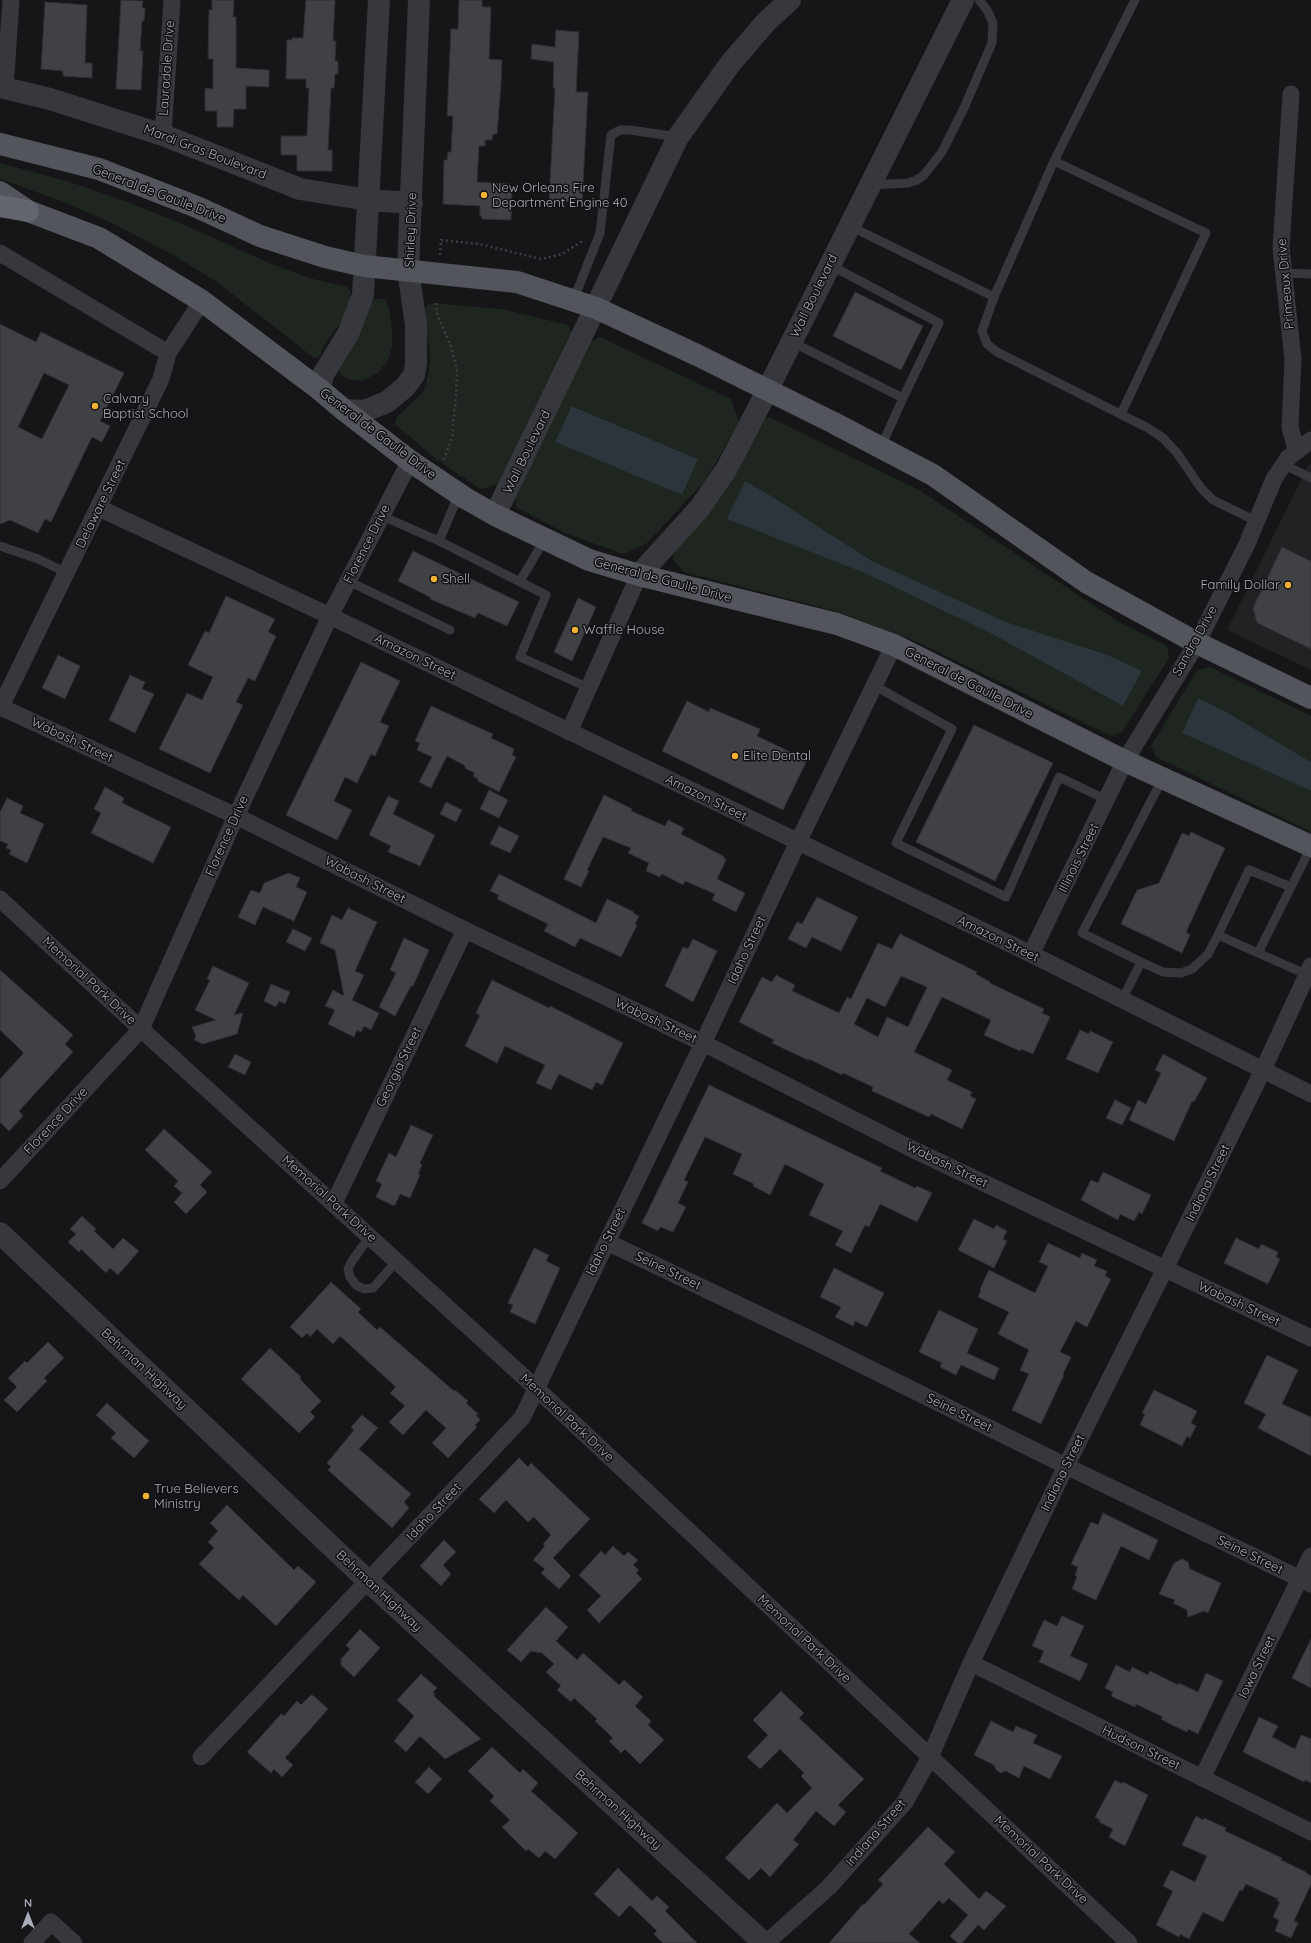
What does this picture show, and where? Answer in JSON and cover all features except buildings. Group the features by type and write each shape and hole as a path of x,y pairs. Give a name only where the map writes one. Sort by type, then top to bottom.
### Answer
{"highway":[{"path":"0,206 28,211"}],"main road":[{"name":"General de Gaulle Drive","path":"0,144 99,169 191,205 260,236 326,257 364,266 517,282 596,308 697,355 881,447 933,475 1086,582 1197,643 1311,698"},
{"name":"General de Gaulle Drive","path":"0,192 28,211 99,238 202,301 319,389 410,461 459,494 495,515 589,560 639,575 837,624 894,645 1125,761 1163,777 1311,847"}],"street":[{"path":"2,87 11,0"},
{"name":"Lauradale Drive","path":"163,135 172,0"},
{"path":"319,389 324,373 348,334 358,313 364,295 364,266 379,0"},
{"name":"Shirley Drive","path":"344,410 364,412 387,402 405,387 414,375 416,363 416,324 408,270 412,203 419,0"},
{"name":"Wall Boulevard","path":"495,515 678,137 730,64 766,22 790,0"},
{"name":"Wall Boulevard","path":"639,575 699,510 726,470 792,342 869,185 965,1"},
{"name":"Mardi Gras Boulevard","path":"2,87 57,101 163,135 300,189 368,200 412,203"},
{"name":"Primeaux Drive","path":"1291,94 1281,248 1293,359 1290,427 1296,450"},
{"path":"0,253 168,354"},
{"name":"Delaware Street","path":"0,708 99,508 160,379 168,354 202,301"},
{"name":"Sandra Drive","path":"1125,761 1197,643 1247,544 1274,478 1283,464 1296,450 1311,440"},
{"name":"Florence Drive","path":"0,1181 141,1029 236,816 330,616 410,461"},
{"name":"Amazon Street","path":"99,508 330,616 1031,954 1311,1094"},
{"path":"569,732 639,575"},
{"name":"Idaho Street","path":"201,1758 522,1418 894,645"},
{"name":"Wabash Street","path":"0,708 236,816 465,930 703,1043 910,1148 1311,1338"},
{"name":"Illinois Street","path":"1031,954 1125,761"},
{"name":"Memorial Park Drive","path":"0,899 536,1388 1129,1943"},
{"name":"Georgia Street","path":"334,1204 465,930"},
{"name":"Indiana Street","path":"765,1943 828,1887 900,1807 930,1757 971,1663 1066,1466 1165,1269 1310,972"},
{"name":"Behrman Highway","path":"0,1233 368,1581 765,1943"},
{"name":"Seine Street","path":"607,1242 816,1342 1066,1466 1306,1582"},
{"name":"Iowa Street","path":"1202,1778 1306,1582 1311,1556"},
{"name":"Hudson Street","path":"971,1663 1311,1832"},
{"path":"32,1943 51,1922 74,1943"}],"lane":[{"path":"1135,0 1054,161 994,297 982,331 987,344 997,352 1121,414 1148,428 1163,438 1177,453 1200,488 1214,500 1256,521"},
{"path":"869,185 908,183 917,180 924,175 942,152 964,108 992,44 992,23 988,10 965,1"},
{"path":"573,301 600,233 611,135 620,130 630,130 678,137"},
{"path":"1054,161 1206,233 1121,414"},
{"path":"850,225 994,297"},
{"path":"830,265 939,323 881,447"},
{"path":"1284,273 1311,274"},
{"path":"792,342 903,398"},
{"path":"1283,464 1311,478"},
{"path":"440,542 459,494"},
{"path":"382,516 440,542 546,595 520,657 588,688"},
{"path":"520,581 544,539"},
{"path":"0,546 38,559 67,573"},
{"path":"348,581 450,630"},
{"path":"875,686 952,729 896,843 1006,897 1059,777 1107,800"},
{"path":"1163,777 1082,934 1164,972 1181,973 1192,968 1208,954 1249,870 1291,887"},
{"path":"1258,952 1311,847"},
{"path":"1218,935 1310,972"},
{"path":"1122,1000 1141,962"},
{"path":"370,1236 348,1269 350,1277 356,1285 364,1289 373,1288 397,1261"}],"path":[{"path":"438,273 441,240 479,244 541,259 562,254 600,233"},
{"path":"436,303 437,313 452,349 456,371 456,395 452,438 443,461"}],"shaded area":[{"path":"0,163 70,182 125,201 187,226 269,263 309,278 347,287 350,291 349,304 344,318 324,345 319,357 314,358 217,282 173,255 116,225 64,202 0,179"},
{"path":"376,299 385,299 389,307 392,347 388,360 378,373 362,381 348,379 340,374 338,366 366,318 369,305"},
{"path":"430,303 502,309 568,325 571,332 498,484 481,489 437,460 395,424 397,417 423,392 429,372 430,352 423,310"},
{"path":"600,337 731,399 739,422 705,481 646,544 624,554 567,534 517,508 513,490 587,343","holes":["573,406 698,459 682,495 555,442"]},
{"path":"572,406 698,459 682,495 555,442"},
{"path":"769,417 919,490 1119,622 1167,646 1169,658 1122,732 1111,736 913,640 835,611 684,572 673,560 675,548 708,511 739,469 761,420","holes":["745,481 768,494 872,561 1006,622 1108,655 1142,671 1123,706 994,635 867,574 728,519"]},
{"path":"1309,464 1311,465 1311,670 1227,630"},
{"path":"745,481 768,494 872,561 1006,622 1108,655 1142,671 1123,706 994,635 867,574 727,519"},
{"path":"1210,667 1311,716 1311,762 1223,710 1198,698 1182,733 1311,791 1311,832 1156,757 1151,746 1197,670"},
{"path":"1198,698 1223,710 1311,762 1311,791 1182,733"}],"place":[{"name":"New Orleans Fire Department Engine 40","path":"484,195"},
{"name":"Calvary Baptist School","path":"95,406"},
{"name":"Shell","path":"434,579"},
{"name":"Family Dollar","path":"1288,585"},
{"name":"Waffle House","path":"575,630"},
{"name":"Elite Dental","path":"735,756"},
{"name":"True Believers Ministry","path":"146,1496"}]}
